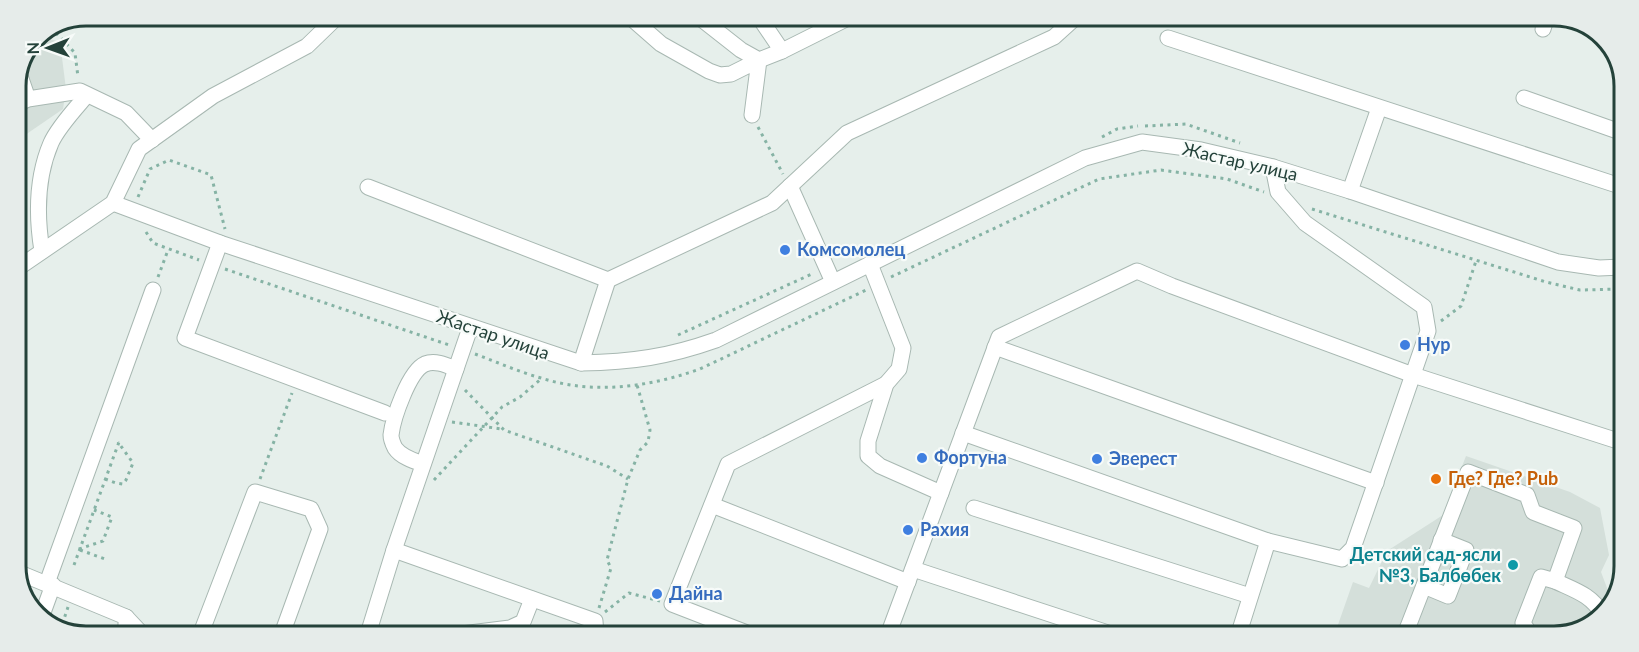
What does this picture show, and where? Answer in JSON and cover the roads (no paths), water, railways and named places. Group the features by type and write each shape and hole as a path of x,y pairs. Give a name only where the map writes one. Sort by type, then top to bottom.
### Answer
{"street":[{"path":"26,264 113,203 139,149 213,96 307,46 328,26"},
{"path":"640,26 661,44 720,75 731,74 832,26"},
{"path":"710,26 741,50 759,60"},
{"path":"765,26 782,51"},
{"path":"368,187 608,280 772,203 847,133 1054,37 1066,26"},
{"path":"1168,39 1613,184"},
{"path":"752,115 759,60"},
{"path":"26,101 83,93 126,113 152,140"},
{"path":"42,251 37,223 38,185 51,141 83,93"},
{"path":"1524,98 1613,129"},
{"path":"1350,191 1379,108"},
{"name":"Жастар улица","path":"113,203 220,243 470,328 581,363 626,362 687,351 716,340 1085,158 1142,142 1201,150 1273,167 1558,262 1599,268 1613,267"},
{"path":"963,433 1268,541 1342,559 1353,548 1428,331 1424,307 1305,223 1278,192 1273,167"},
{"path":"790,186 833,282"},
{"path":"220,243 185,338 385,413"},
{"path":"729,626 672,604 728,464 886,384 899,369 903,348 870,264"},
{"path":"891,626 999,337 1137,271 1413,375 1614,440"},
{"path":"581,363 608,280"},
{"path":"43,609 50,584 153,290"},
{"path":"370,626 393,550 470,328"},
{"path":"995,347 1376,483"},
{"path":"423,464 411,460 396,450 391,437 396,417 410,378 423,364 437,362 455,373"},
{"path":"886,384 868,441 868,456 880,466 941,493"},
{"path":"1408,626 1468,472 1527,495 1533,512 1574,528 1555,581"},
{"path":"204,626 255,492 311,509 320,529 285,626"},
{"path":"712,505 910,576 1083,626"},
{"path":"974,507 1250,596"},
{"path":"1424,586 1448,596 1466,549 1441,540"},
{"path":"1241,626 1268,541"},
{"path":"393,550 532,599 591,626"},
{"path":"27,575 126,617 134,626"},
{"path":"1525,626 1523,623 1541,577 1588,596 1598,607"},
{"path":"514,626 523,622 532,599"},
{"path":"126,617 126,626"}],"place":[{"name":"Комсомолец","path":"785,250"},
{"name":"Нур","path":"1405,345"},
{"name":"Фортуна","path":"922,458"},
{"name":"Эверест","path":"1097,459"},
{"name":"Где? Где? Pub","path":"1436,479"},
{"name":"Рахия","path":"908,530"},
{"name":"Детский сад-ясли №3, Балбөбек","path":"1513,565"},
{"name":"Дайна","path":"657,594"}]}
